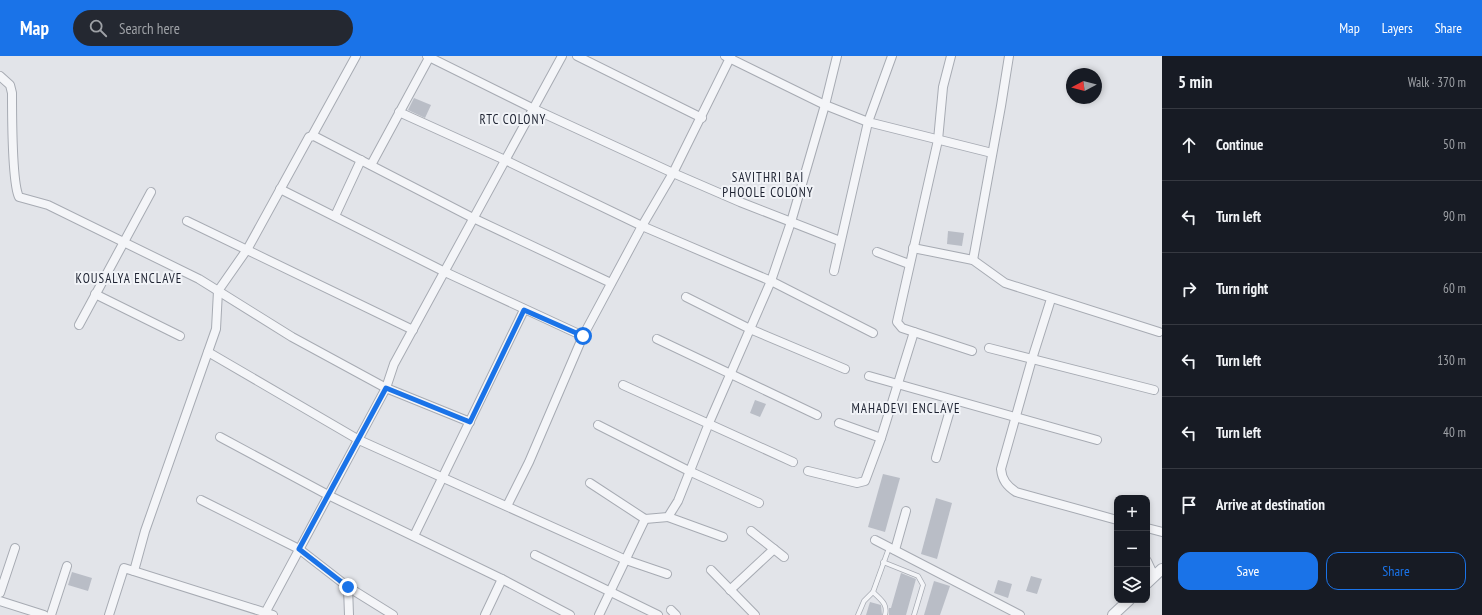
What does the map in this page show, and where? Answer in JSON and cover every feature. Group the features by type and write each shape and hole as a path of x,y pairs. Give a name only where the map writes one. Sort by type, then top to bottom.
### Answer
{"street":[{"path":"134,571 147,524 216,329 218,291 248,248 307,139 312,136 356,56"},
{"path":"371,165 429,56 534,109 673,173 840,241"},
{"path":"109,615 124,568 267,614 299,549 386,388 394,364 562,56"},
{"path":"577,56 702,118"},
{"path":"668,517 678,501 688,471 771,281 791,222 825,105 837,56"},
{"path":"834,271 868,122 892,56"},
{"path":"951,56 943,87 938,140 897,322 902,328 972,351"},
{"path":"973,260 1001,106 1008,56"},
{"path":"507,506 529,462 583,336 702,118 729,57 825,105 868,122 992,153"},
{"path":"0,76 10,85 12,94 16,185 19,197 48,205 199,279 292,337 386,388 470,422"},
{"path":"400,112 505,160 642,226 771,281 873,332"},
{"path":"312,136 473,218 611,283"},
{"path":"335,216 361,160"},
{"path":"280,189 445,272 524,310 583,336"},
{"path":"79,325 152,192"},
{"path":"188,221 248,248 413,330"},
{"path":"914,248 973,260 1005,283 1159,332"},
{"path":"877,252 909,264"},
{"path":"95,294 180,336"},
{"path":"686,298 750,329 845,369"},
{"path":"1051,298 1016,417 1002,469 1002,477 1016,492 1114,519"},
{"path":"414,536 524,310"},
{"path":"808,471 861,483 865,481 899,386 914,332"},
{"path":"657,339 817,415"},
{"path":"990,348 1154,390"},
{"path":"208,352 359,440 626,560 667,574"},
{"path":"869,376 899,386 1097,440"},
{"path":"624,385 793,462"},
{"path":"936,458 953,400"},
{"path":"839,423 881,438"},
{"path":"598,425 688,471 759,503"},
{"path":"220,437 328,494 502,579 570,615"},
{"path":"590,483 645,519 668,517 723,537"},
{"path":"201,500 299,549 348,587 392,615"},
{"path":"892,549 906,511"},
{"path":"599,615 645,519"},
{"path":"1150,529 1162,532"},
{"path":"751,531 784,557"},
{"path":"875,540 1015,614"},
{"path":"0,593 15,548"},
{"path":"730,590 774,550"},
{"path":"536,555 658,615"},
{"path":"51,615 67,566"},
{"path":"1148,567 1151,580"},
{"path":"1151,580 1162,569"},
{"path":"711,570 755,615"},
{"path":"485,615 502,579"},
{"path":"348,587 350,615"},
{"path":"0,601 44,615"},
{"path":"1113,615 1126,603"}],"lane":[{"path":"858,615 864,601 873,592 883,562 892,549"},
{"path":"883,562 918,576 921,580 923,585 914,615"},
{"path":"873,592 886,606 885,615"}],"building":[{"path":"414,98 431,105 425,118 408,110"},
{"path":"948,231 964,233 962,246 947,244"},
{"path":"755,400 766,404 760,417 750,413"},
{"path":"883,474 900,478 885,532 868,527"},
{"path":"936,498 952,503 937,559 921,554"},
{"path":"72,572 92,578 88,591 68,585"},
{"path":"901,573 916,579 906,615 889,615 889,608 891,608"},
{"path":"1031,576 1042,579 1037,594 1026,591"},
{"path":"998,580 1012,584 1008,598 994,593"},
{"path":"934,581 950,586 940,615 924,615"},
{"path":"870,602 881,605 882,615 866,615"}],"district":[{"name":"RTC COLONY","path":"513,119"},
{"name":"SAVITHRI BAI PHOOLE COLONY","path":"768,184"},
{"name":"KOUSALYA ENCLAVE","path":"129,278"},
{"name":"MAHADEVI ENCLAVE","path":"906,408"}],"route":[{"path":"348,587 299,549 386,388 470,422 524,310 583,336"}]}
